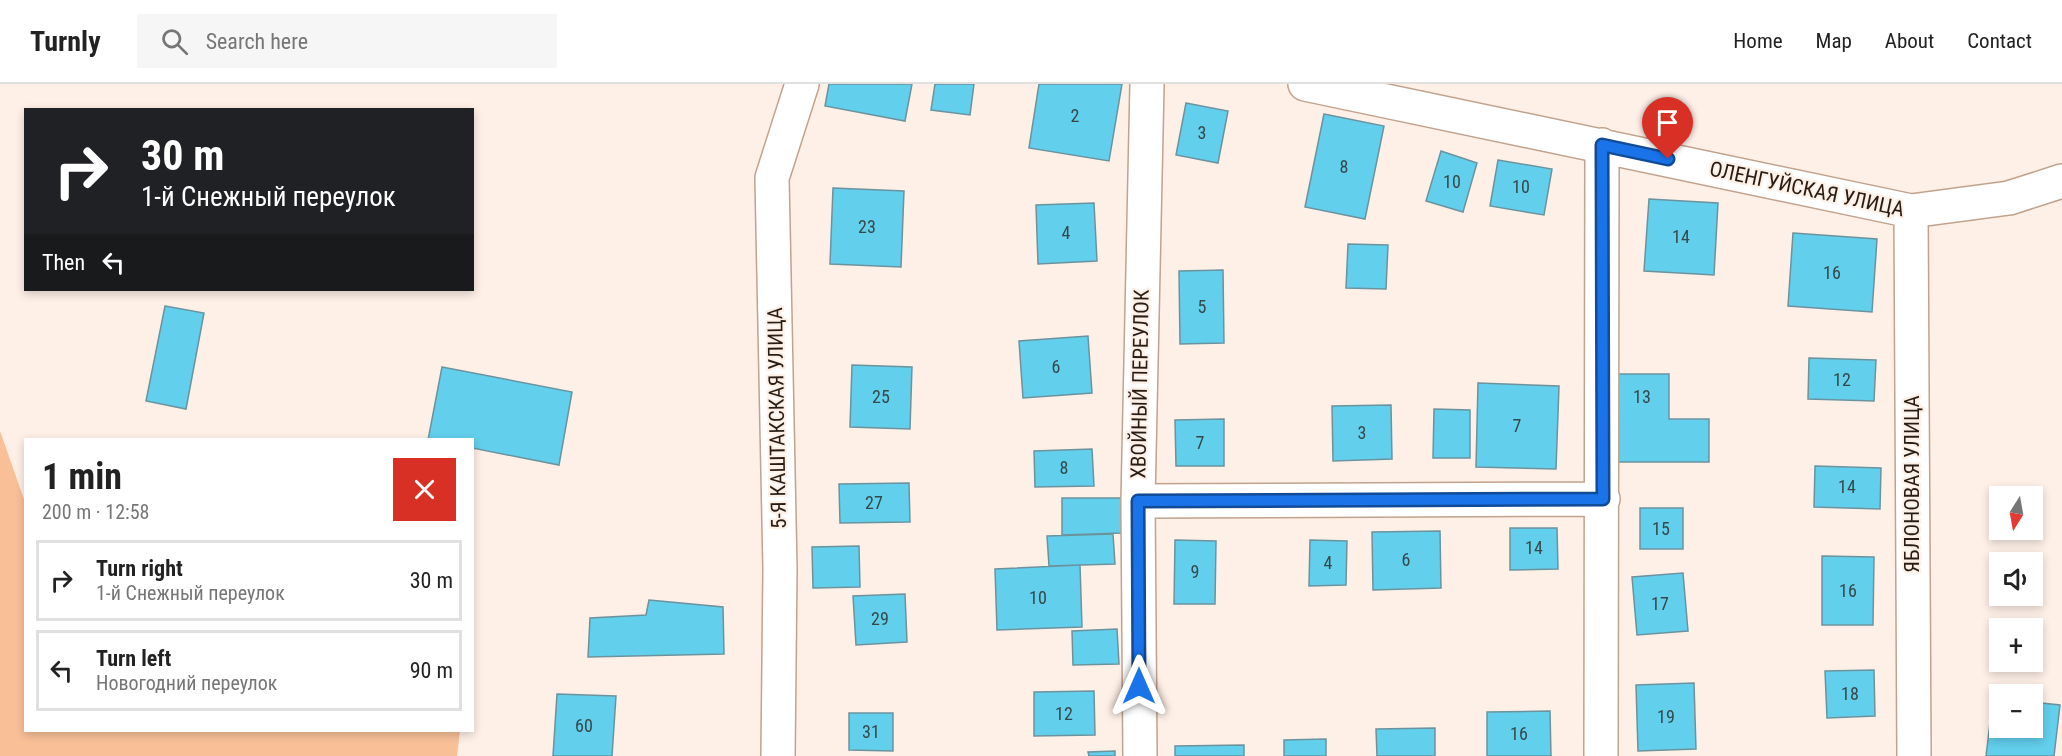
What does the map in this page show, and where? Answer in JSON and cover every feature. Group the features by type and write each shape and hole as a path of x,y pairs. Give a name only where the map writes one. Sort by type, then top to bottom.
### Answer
{"street":[{"name":"5-Я КАШТАКСКАЯ УЛИЦА","path":"778,756 780,569 772,178 802,84"},
{"name":"ХВОЙНЫЙ ПЕРЕУЛОК","path":"1140,756 1138,501 1147,84"},
{"name":"ОЛЕНГУЙСКАЯ УЛИЦА","path":"1305,84 1911,212 2009,198 2062,181"},
{"path":"1601,756 1602,145"},
{"name":"ЯБЛОНОВАЯ УЛИЦА","path":"1911,212 1914,756"},
{"path":"1138,501 1603,499"}],"shaded area":[{"path":"0,431 24,499 24,732 460,732 457,756 0,756"}],"building":[{"path":"829,84 912,84 905,121 825,106"},
{"path":"935,84 974,84 970,115 931,110"},
{"path":"1039,84 1122,84 1109,161 1029,148"},
{"path":"1186,103 1228,111 1218,163 1176,155"},
{"path":"1324,114 1384,126 1365,219 1305,207"},
{"path":"1441,151 1477,163 1463,212 1426,201"},
{"path":"1498,160 1552,169 1544,215 1490,206"},
{"path":"833,188 904,191 901,267 830,264"},
{"path":"1649,199 1718,203 1714,275 1644,271"},
{"path":"1094,203 1097,261 1038,264 1036,205"},
{"path":"1793,233 1877,239 1872,312 1788,306"},
{"path":"1348,244 1388,245 1386,289 1346,288"},
{"path":"1223,270 1224,343 1180,344 1179,271"},
{"path":"165,306 204,313 186,409 146,401"},
{"path":"1088,336 1092,393 1023,398 1019,341"},
{"path":"1809,358 1876,360 1874,401 1808,399"},
{"path":"852,365 912,367 910,429 850,427"},
{"path":"442,367 572,392 559,465 474,448 474,438 428,438"},
{"path":"1616,374 1669,374 1669,419 1709,419 1709,462 1616,462"},
{"path":"1478,383 1559,386 1556,469 1476,467"},
{"path":"1391,405 1392,459 1333,461 1332,406"},
{"path":"1434,409 1470,410 1470,458 1433,458"},
{"path":"1224,419 1224,466 1176,466 1175,420"},
{"path":"1092,449 1094,486 1035,487 1034,451"},
{"path":"1815,466 1881,468 1880,509 1814,507"},
{"path":"909,483 910,522 840,523 839,484"},
{"path":"1062,498 1122,498 1122,533 1062,535"},
{"path":"1640,508 1683,508 1683,549 1640,549"},
{"path":"1510,528 1557,528 1558,569 1510,570"},
{"path":"1440,531 1441,588 1373,590 1372,532"},
{"path":"1113,534 1115,564 1049,566 1047,536"},
{"path":"1175,540 1216,541 1215,604 1174,604"},
{"path":"1310,540 1347,541 1346,585 1309,586"},
{"path":"859,546 860,587 813,588 812,547"},
{"path":"1822,556 1874,557 1873,625 1822,625"},
{"path":"1080,565 1082,627 997,630 995,569"},
{"path":"1683,573 1688,631 1637,635 1632,577"},
{"path":"905,594 907,642 856,645 853,596"},
{"path":"649,600 723,607 724,654 588,657 590,618 646,615"},
{"path":"1117,629 1119,664 1073,665 1072,631"},
{"path":"1874,670 1875,716 1827,718 1825,671"},
{"path":"1694,683 1696,749 1638,751 1636,685"},
{"path":"1094,691 1095,735 1034,736 1034,692"},
{"path":"557,694 616,696 612,756 553,756"},
{"path":"2043,703 2060,705 2054,756 1986,756 1989,731 1989,738 2043,738"},
{"path":"1550,711 1551,756 1487,756 1487,712"},
{"path":"849,713 893,713 893,751 849,750"},
{"path":"1435,728 1435,756 1377,756 1376,729"},
{"path":"1326,739 1326,756 1284,756 1284,740"},
{"path":"1244,745 1244,756 1175,756 1175,746"},
{"path":"1115,751 1115,756 1089,756 1088,752"}],"route":[{"path":"1139,686 1138,501 1603,499 1602,145 1668,159"}]}
